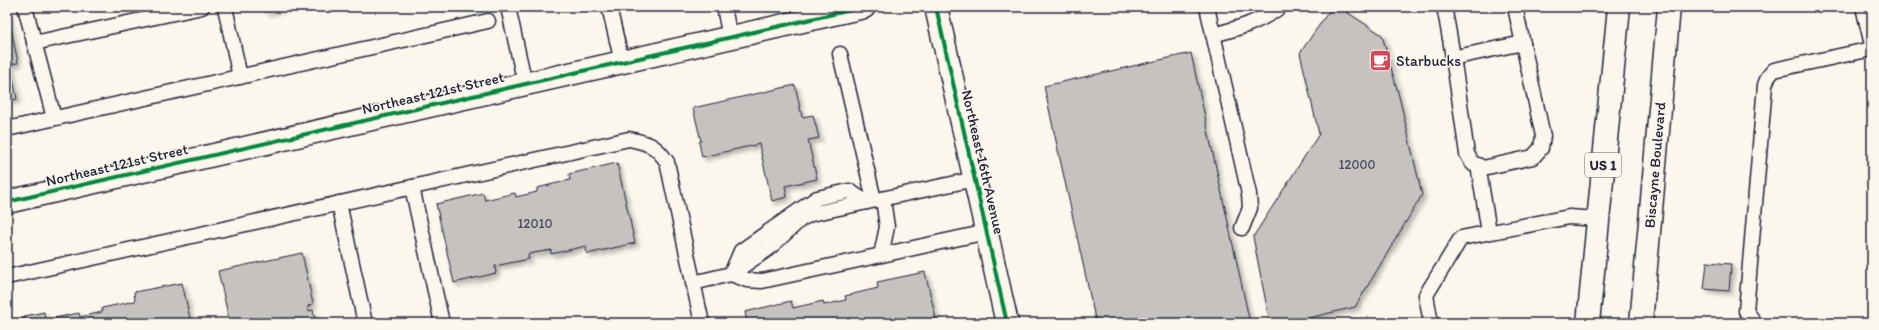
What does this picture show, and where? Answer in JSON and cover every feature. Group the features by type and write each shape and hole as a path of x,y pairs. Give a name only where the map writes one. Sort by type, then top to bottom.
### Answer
{"street":[{"name":"Northeast 121st Street","path":"7,202 864,7"},
{"name":"Northeast 16th Avenue","path":"936,7 1007,323"},
{"name":"US 1","path":"1588,323 1619,7"},
{"name":"Biscayne Boulevard","path":"1641,323 1669,7"},
{"path":"1591,294 1598,323"}],"lane":[{"path":"25,7 54,118"},
{"path":"34,43 202,7"},
{"path":"225,7 240,77"},
{"path":"508,7 525,84"},
{"path":"609,7 622,62"},
{"path":"724,7 730,38"},
{"path":"1207,7 1249,194 1250,208 1242,228"},
{"path":"1213,34 1238,28 1265,18 1280,7"},
{"path":"1444,7 1450,35 1452,58 1467,154 1473,164 1483,168 1533,157 1541,148 1543,136 1515,7"},
{"path":"1864,7 1872,45"},
{"path":"7,129 488,21"},
{"path":"1452,58 1523,43"},
{"path":"1755,323 1746,311 1765,86 1768,77 1774,70 1872,49"},
{"path":"840,54 874,200 887,227 881,255"},
{"path":"7,277 629,139 646,143 659,150 667,162 702,323"},
{"path":"1478,165 1489,232"},
{"path":"693,283 731,274 768,249 801,219 811,214 975,179"},
{"path":"412,187 442,323"},
{"path":"339,203 365,323"},
{"path":"1431,323 1426,294 1461,238 1569,217 1598,219"},
{"path":"731,274 747,280 762,281 987,232"}],"building":[{"path":"264,7 287,7 265,12"},
{"path":"1339,7 1382,35 1400,100 1422,195 1355,307 1287,323 1270,323 1253,237 1319,134 1300,53 1329,11"},
{"path":"7,9 18,63 10,64 17,99 7,101"},
{"path":"1191,53 1250,323 1096,323 1044,86"},
{"path":"795,85 802,117 813,115 819,138 808,140 817,179 785,186 787,197 772,201 759,144 702,157 699,142 701,141 693,108"},
{"path":"617,163 635,243 587,254 586,246 551,254 551,250 528,254 529,259 495,266 496,273 454,283 436,204 483,193 485,200 515,193 516,197 537,192 537,188 570,180 569,174"},
{"path":"302,253 313,304 308,306 308,311 313,310 316,323 230,323 218,271"},
{"path":"1707,262 1731,264 1729,291 1704,289"},
{"path":"925,272 937,323 747,323 745,312 791,301 793,308 823,301 824,305 846,300 845,296 878,288 877,282"},
{"path":"182,283 191,323 7,323 25,318 25,316 44,312 45,320 79,313 80,317 102,312 102,308 135,301 134,292"}],"cycle path":[{"path":"7,202 864,7"},
{"path":"936,7 1007,323"}],"place":[{"name":"Starbucks","path":"1380,61"}]}
